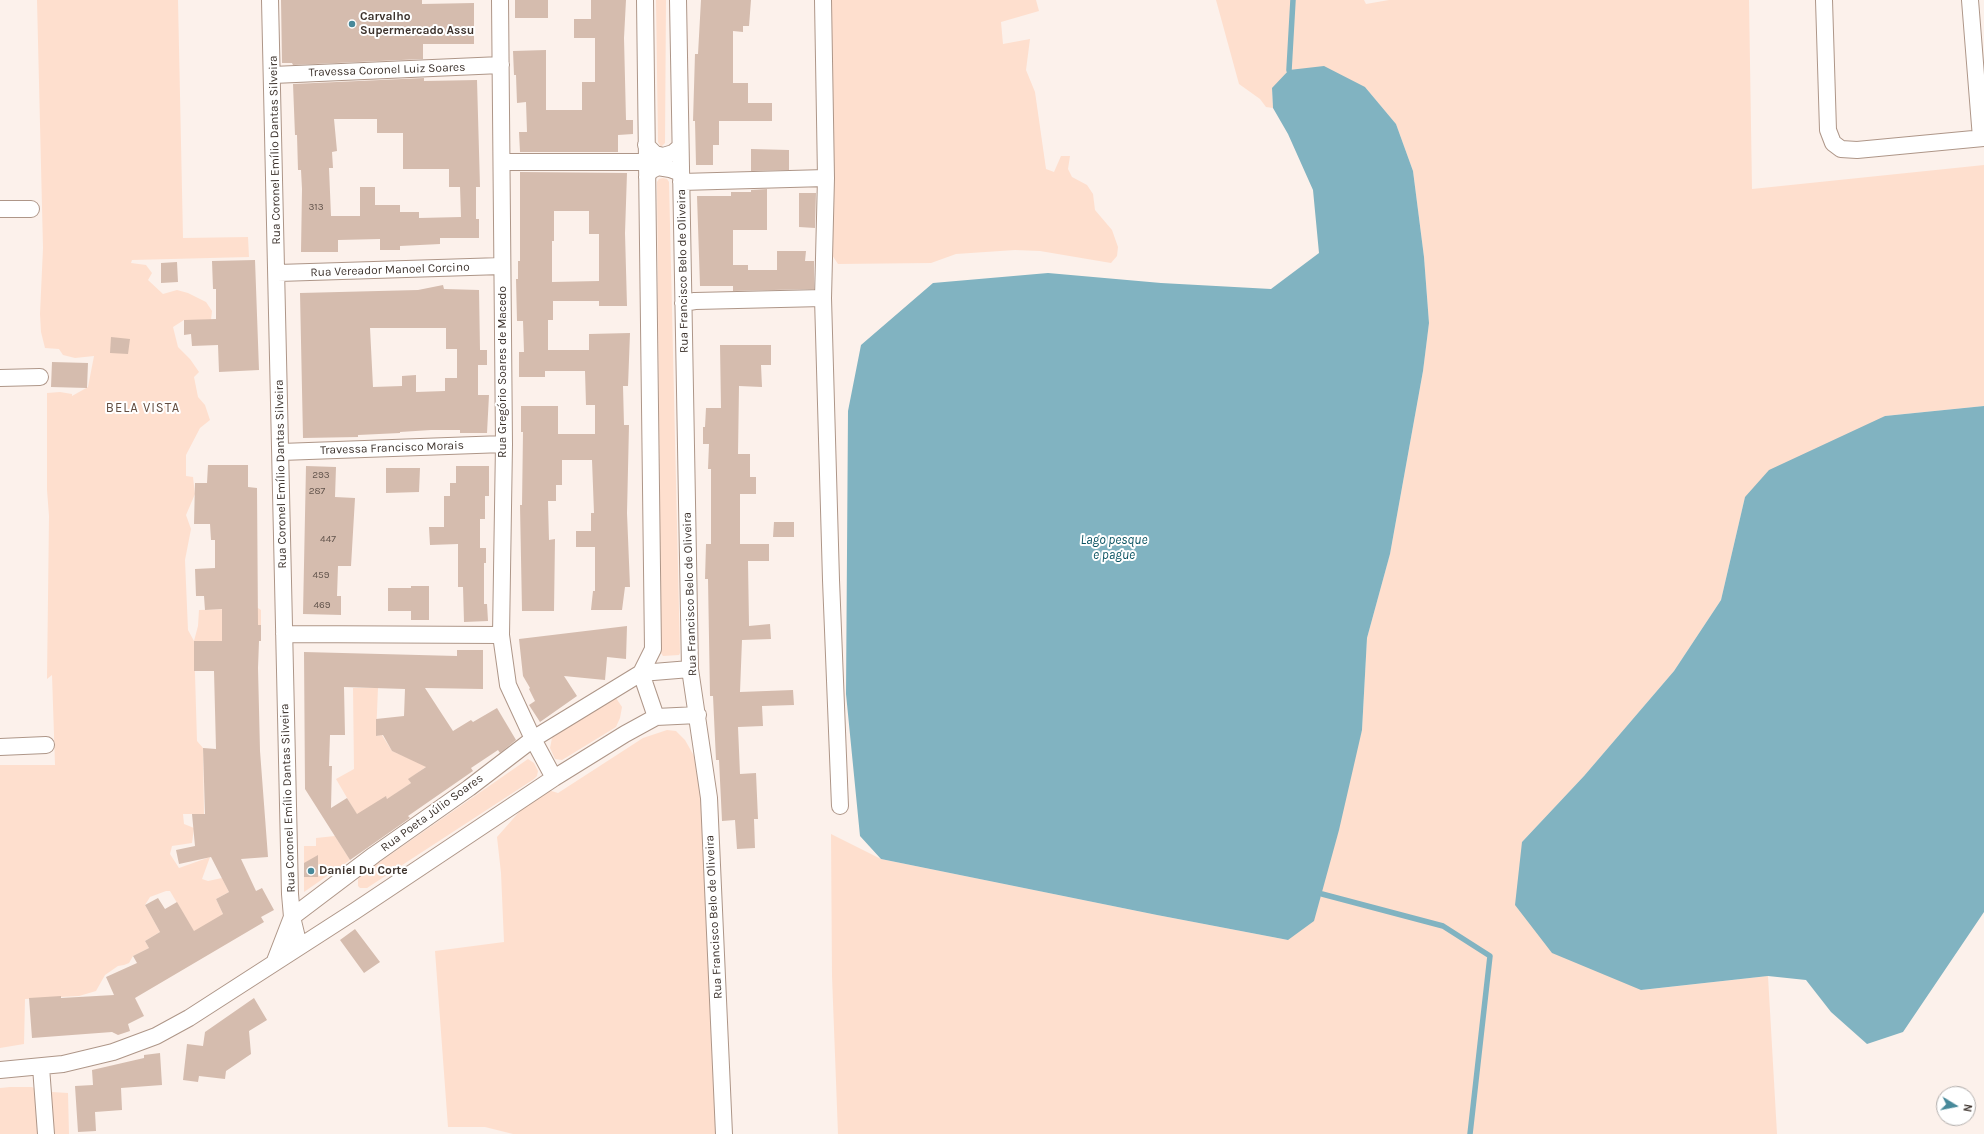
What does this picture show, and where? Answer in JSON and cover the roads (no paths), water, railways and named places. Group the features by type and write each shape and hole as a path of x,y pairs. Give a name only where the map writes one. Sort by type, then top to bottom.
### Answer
{"street":[{"name":"Rua Coronel Emílio Dantas Silveira","path":"270,0 278,273 284,634 292,917 299,946"},
{"name":"Rua Gregório Soares de Macedo","path":"500,0 504,444 501,635 508,685 533,739"},
{"path":"645,0 653,649 641,673 656,718"},
{"name":"Rua Francisco Belo de Oliveira","path":"678,0 690,669 698,715 709,798 724,1134"},
{"path":"823,0 826,178 823,298 831,580 840,806"},
{"path":"1824,0 1828,130 1833,143 1841,149 1857,150 1983,138 1970,0"},
{"name":"Travessa Coronel Luiz Soares","path":"273,75 501,65"},
{"path":"646,145 655,154 663,156 673,153 680,147"},
{"path":"502,162 647,170"},
{"name":"Rua Francisco Belo de Oliveira","path":"647,170 650,171 658,168 667,168 681,178"},
{"path":"681,178 826,178"},
{"path":"0,209 31,209"},
{"name":"Rua Vereador Manoel Corcino","path":"278,273 502,266"},
{"path":"683,303 695,301 823,298"},
{"path":"0,378 40,377"},
{"name":"Travessa Francisco Morais","path":"281,452 504,444"},
{"path":"284,634 501,635"},
{"name":"Rua Poeta Júlio Soares","path":"292,917 374,855 469,788 533,739 641,673 690,669"},
{"path":"0,1070 41,1067 113,1052 156,1036 189,1018 448,850 554,778 625,734 656,718 698,715"},
{"path":"533,739 554,778"},
{"path":"0,746 46,745"},
{"path":"275,961 292,917"},
{"path":"41,1067 46,1134"}],"water":[{"name":"Lago pesque e pague","path":"1324,66 1365,87 1396,124 1413,171 1424,257 1429,323 1423,371 1390,554 1367,638 1362,730 1339,830 1314,921 1288,940 881,859 860,836 846,694 848,411 861,345 933,283 1048,273 1161,283 1271,289 1319,253 1313,190 1288,134 1273,108 1272,88 1289,70"},
{"path":"1984,406 1984,912 1903,1032 1867,1044 1831,1012 1806,980 1768,976 1641,990 1552,953 1515,905 1522,842 1584,776 1674,671 1721,600 1745,497 1769,470 1885,416"}],"waterway":[{"path":"1289,70 1293,0"},
{"path":"1322,894 1443,926 1490,956 1470,1134"}],"place":[{"name":"Carvalho Supermercado Assu","path":"352,24"},
{"name":"Daniel Du Corte","path":"311,871"}],"district":[{"name":"BELA VISTA","path":"143,408"}]}
